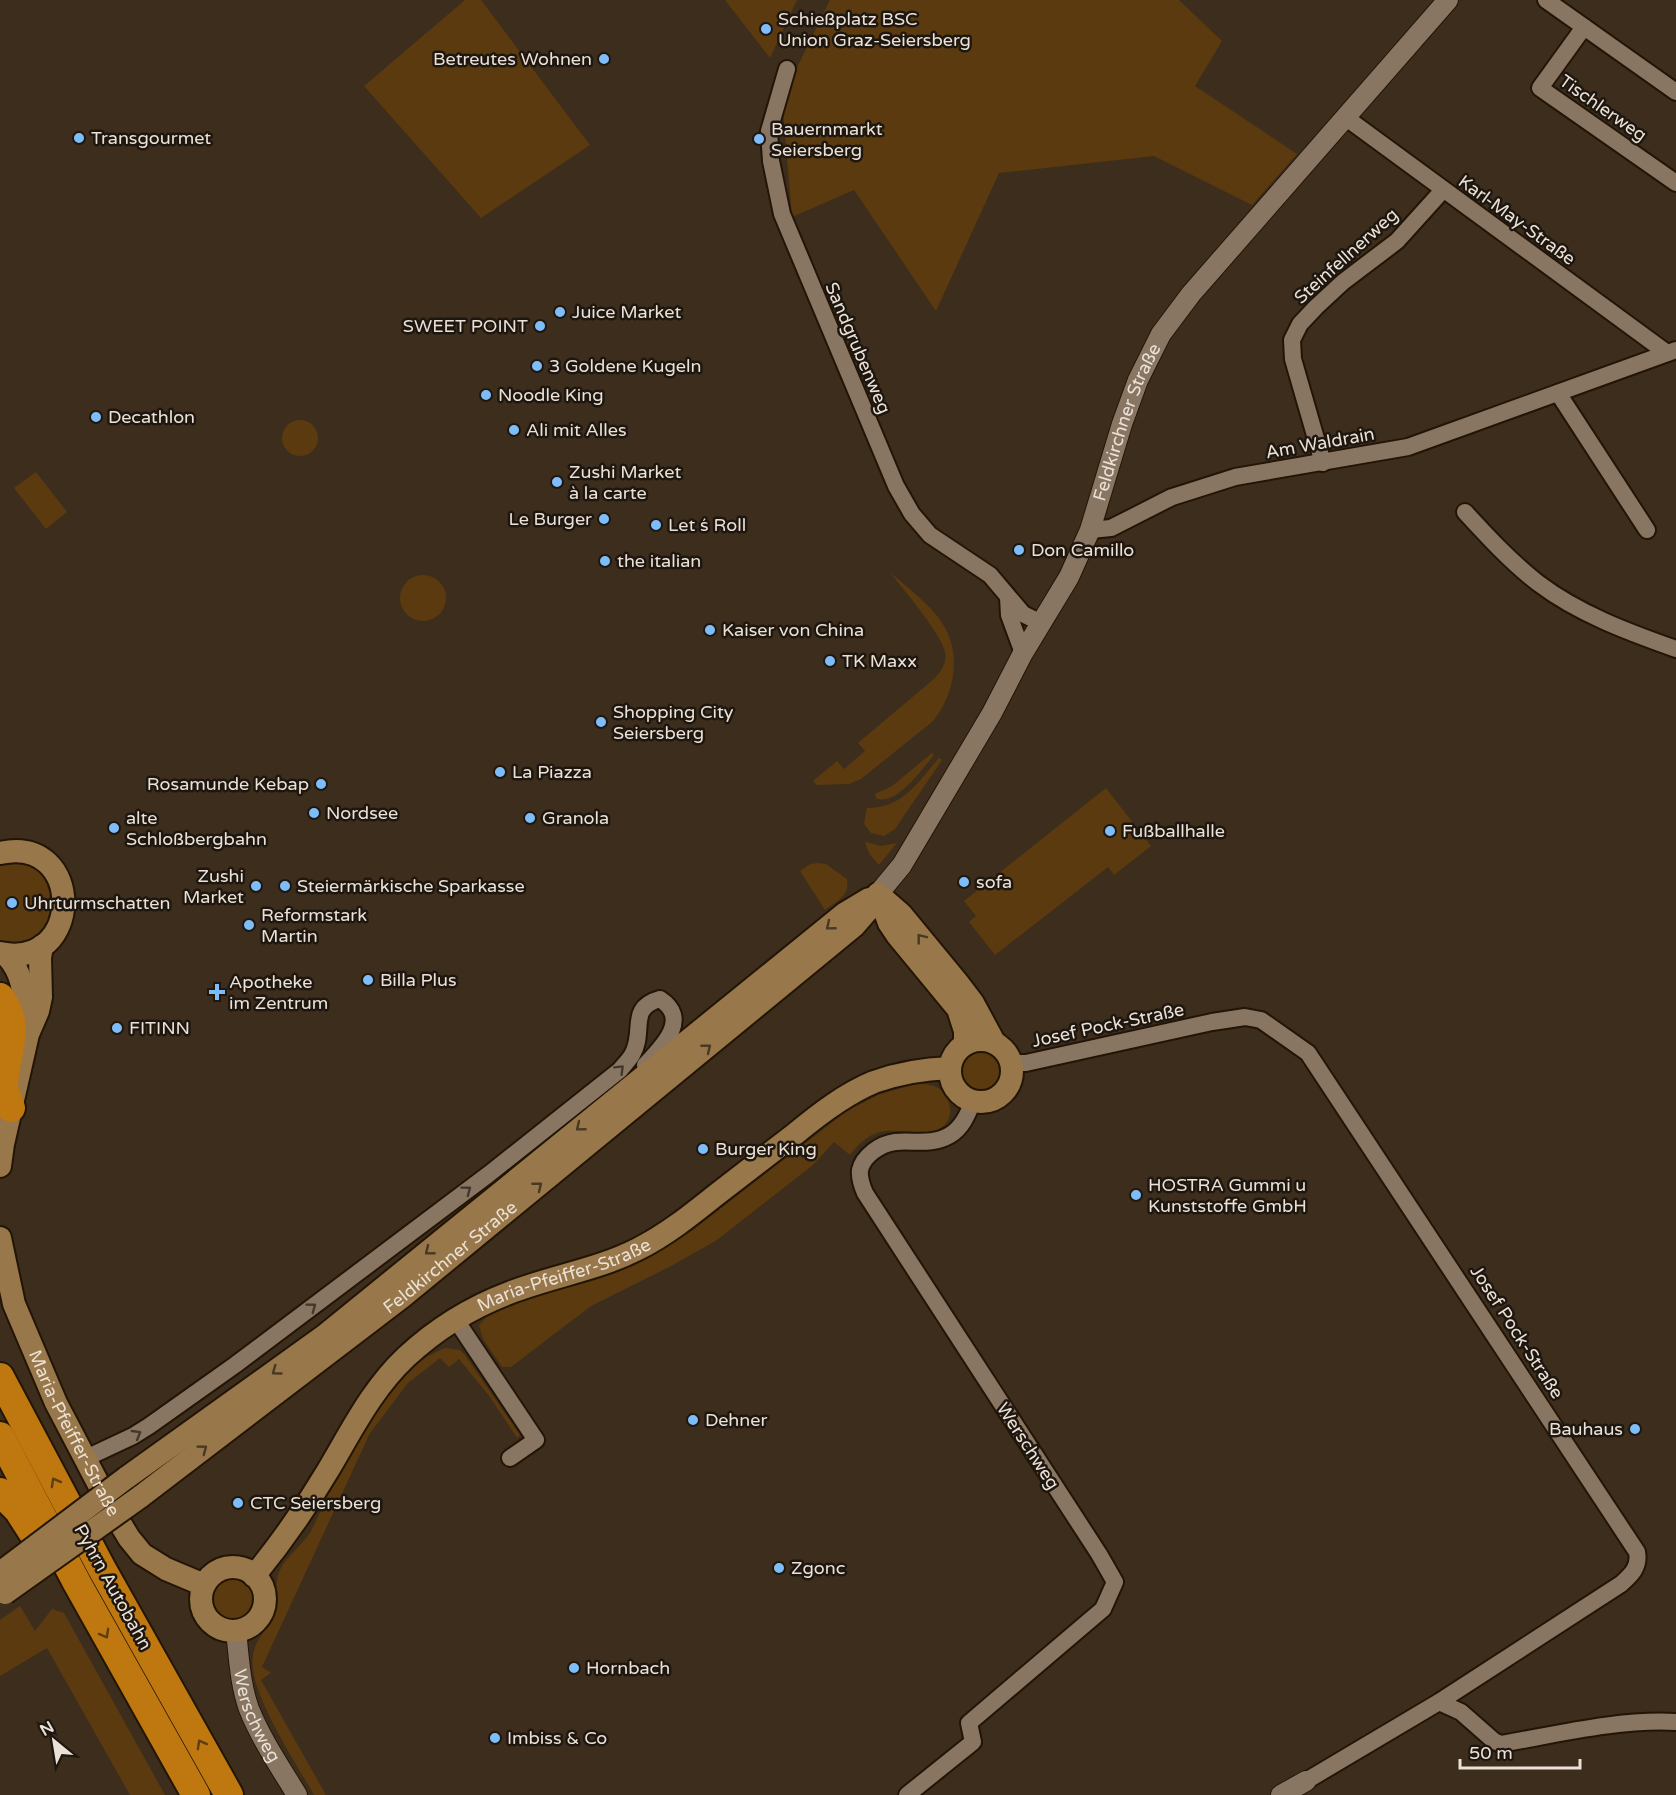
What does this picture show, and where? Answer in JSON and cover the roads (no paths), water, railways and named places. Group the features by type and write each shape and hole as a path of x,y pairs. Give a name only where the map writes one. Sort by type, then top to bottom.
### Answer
{"highway":[{"path":"0,997 10,1017 13,1038 3,1087 11,1108"},
{"name":"Pyhrn Autobahn","path":"0,1377 102,1569 230,1795"},
{"name":"Pyhrn Autobahn","path":"0,1436 77,1583 196,1795"},
{"path":"0,1492 18,1510 53,1566 77,1583"}],"main road":[{"path":"0,853 19,851 35,856 48,865 58,878 65,900 58,929 42,946 28,953 3,954"},
{"path":"878,894 901,914 957,982 973,1003 994,1042 1007,1053 1012,1063 1012,1076 1005,1091 988,1101 973,1101 962,1096 951,1079 950,1068 956,1052 965,1044 977,1039 994,1042"},
{"path":"878,894 889,923 958,1009 965,1031 965,1044"},
{"name":"Feldkirchner Straße","path":"2,1588 126,1478 324,1336 844,914 878,894"},
{"name":"Feldkirchner Straße","path":"2,1588 140,1497 402,1297 854,926 867,912 878,894"},
{"path":"0,1166 28,1034 38,1011 41,997 42,946"},
{"path":"3,954 18,970 24,988 28,1034"},
{"name":"Maria-Pfeiffer-Straße","path":"254,1576 282,1543 326,1474 362,1410 378,1388 406,1357 456,1320 481,1305 510,1293 597,1266 639,1248 688,1218 806,1125 859,1089 914,1071 950,1068"},
{"name":"Maria-Pfeiffer-Straße","path":"0,1238 14,1304 56,1403 84,1459 129,1538 142,1554 166,1569 204,1585"},
{"path":"227,1568 243,1569 254,1576 263,1591 263,1609 253,1623 236,1630 221,1629 212,1623 205,1615 201,1600 204,1585 215,1573 227,1568"}],"street":[{"name":"Feldkirchner Straße","path":"878,894 902,865 1069,577 1090,530 1134,391 1146,360 1161,334 1197,287 1448,0"},
{"path":"1546,0 1676,92"},
{"name":"Tischlerweg","path":"1584,27 1540,88 1676,183"},
{"name":"Sandgrubenweg","path":"787,69 769,130 771,161 782,214 896,486 912,514 930,535 990,575 1023,614 1041,623"},
{"name":"Karl-May-Straße","path":"1345,117 1443,190 1671,352"},
{"name":"Steinfellnerweg","path":"1323,463 1293,359 1292,340 1300,324 1316,307 1343,282 1397,241 1443,190"},
{"name":"Am Waldrain","path":"1090,530 1111,528 1172,496 1235,477 1408,447 1671,352"},
{"path":"1558,393 1647,530"},
{"path":"1465,512 1503,552 1539,583 1577,608 1627,631 1676,649"},
{"path":"1008,597 1009,615 1023,653"},
{"path":"84,1459 133,1436 235,1365 489,1174 620,1070 633,1054 638,1038 640,1012 647,1003 660,999 668,1004 674,1014 673,1029 660,1050 611,1102"},
{"name":"Josef Pock-Straße","path":"1012,1063 1245,1017 1261,1020 1308,1053 1637,1552 1639,1558 1633,1574 1621,1584 1439,1702 1306,1781"},
{"name":"Werschweg","path":"907,1795 973,1742 969,1723 1103,1609 1114,1582 1099,1554 865,1193 860,1178 861,1168 867,1157 885,1144 929,1143 952,1134 968,1114 973,1101"},
{"path":"456,1320 536,1440 510,1458"},
{"name":"Werschweg","path":"236,1630 242,1679 249,1709 297,1795"},
{"path":"1439,1702 1461,1712 1494,1741 1501,1744 1600,1727 1676,1722"},
{"path":"1281,1795 1306,1781"}],"place":[{"name":"Schießplatz BSC Union Graz-Seiersberg","path":"766,29"},
{"name":"Betreutes Wohnen","path":"604,59"},
{"name":"Transgourmet","path":"79,138"},
{"name":"Bauernmarkt Seiersberg","path":"759,139"},
{"name":"Juice Market","path":"560,312"},
{"name":"SWEET POINT","path":"540,326"},
{"name":"3 Goldene Kugeln","path":"537,366"},
{"name":"Noodle King","path":"486,395"},
{"name":"Decathlon","path":"96,417"},
{"name":"Ali mit Alles","path":"514,430"},
{"name":"Zushi Market à la carte","path":"557,482"},
{"name":"Le Burger","path":"604,519"},
{"name":"Let ́s Roll","path":"656,525"},
{"name":"Don Camillo","path":"1019,550"},
{"name":"the italian","path":"605,561"},
{"name":"Kaiser von China","path":"710,630"},
{"name":"TK Maxx","path":"830,661"},
{"name":"Shopping City Seiersberg","path":"601,722"},
{"name":"La Piazza","path":"500,772"},
{"name":"Rosamunde Kebap","path":"321,784"},
{"name":"Nordsee","path":"314,813"},
{"name":"Granola","path":"530,818"},
{"name":"alte Schloßbergbahn","path":"114,828"},
{"name":"Fußballhalle","path":"1110,831"},
{"name":"sofa","path":"964,882"},
{"name":"Zushi Market","path":"256,886"},
{"name":"Steiermärkische Sparkasse","path":"285,886"},
{"name":"Uhrturmschatten","path":"12,903"},
{"name":"Reformstark Martin","path":"249,925"},
{"name":"Billa Plus","path":"368,980"},
{"name":"Apotheke im Zentrum","path":"217,992"},
{"name":"FITINN","path":"117,1028"},
{"name":"Burger King","path":"703,1149"},
{"name":"HOSTRA Gummi u Kunststoffe GmbH","path":"1136,1195"},
{"name":"Dehner","path":"693,1420"},
{"name":"Bauhaus","path":"1635,1429"},
{"name":"CTC Seiersberg","path":"238,1503"},
{"name":"Zgonc","path":"779,1568"},
{"name":"Hornbach","path":"574,1668"},
{"name":"Imbiss & Co","path":"495,1738"}]}
